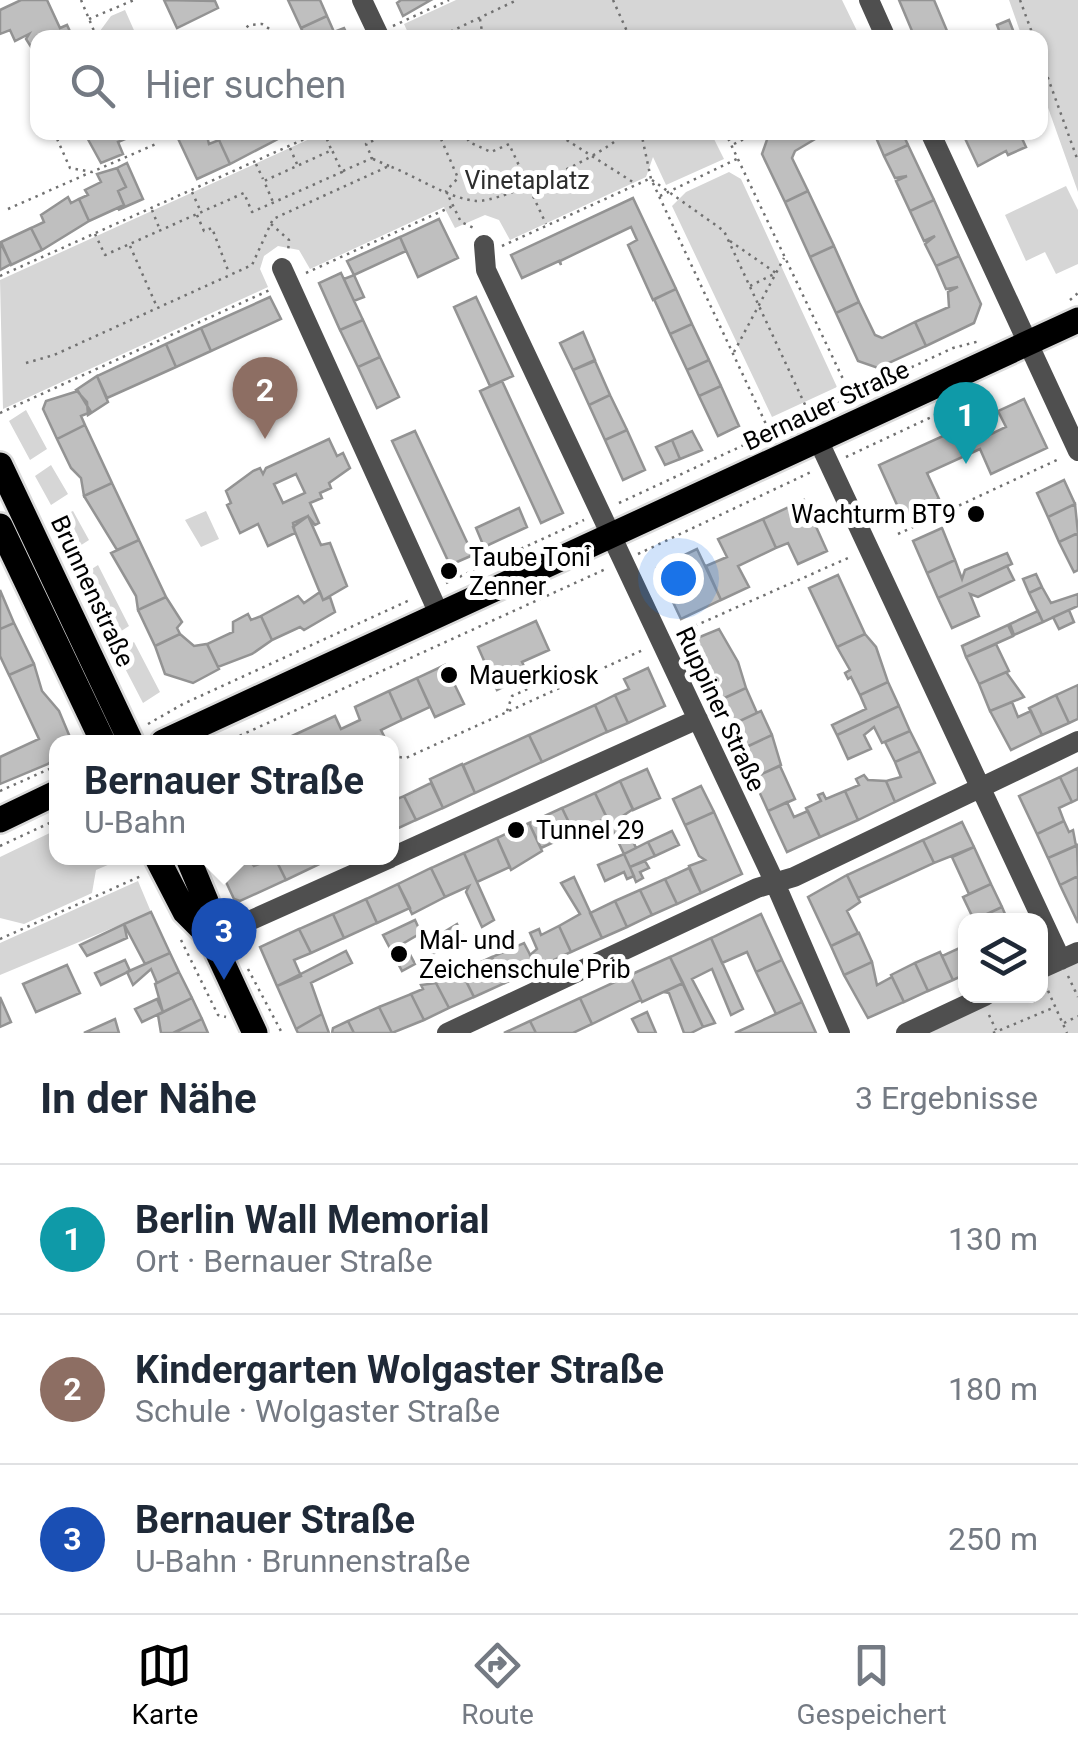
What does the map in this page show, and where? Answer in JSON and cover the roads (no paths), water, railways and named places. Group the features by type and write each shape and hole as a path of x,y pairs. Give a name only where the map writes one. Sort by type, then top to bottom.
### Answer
{"main road":[{"name":"Bernauer Straße","path":"152,735 440,616 782,459 821,454 863,421 1027,344 1074,310"},
{"name":"Brunnenstraße","path":"0,465 146,735"},
{"path":"4,534 101,735"},
{"path":"0,820 49,796"},
{"path":"191,865 206,900 210,938"},
{"path":"149,866 210,938 255,1033"}],"street":[{"path":"362,0 377,30"},
{"path":"869,0 882,30"},
{"path":"934,140 1027,344 1069,455"},
{"name":"Ruppiner Straße","path":"482,242 486,270 775,883 840,1033"},
{"path":"284,275 440,616"},
{"path":"821,454 980,788 1068,961"},
{"path":"4,534 32,530"},
{"path":"399,853 698,719"},
{"path":"447,1033 1078,742"},
{"path":"210,938 373,865"},
{"path":"906,1033 983,1003"}],"tram line":[{"path":"159,735 1078,312"},
{"path":"1033,350 1078,329"},
{"path":"195,735 625,538"},
{"path":"0,810 49,787"},
{"path":"0,827 49,804"}],"place":[{"name":"Kindergarten Wolgaster Straße","path":"265,439"},
{"name":"Berlin Wall Memorial","path":"966,464"},
{"name":"Wachturm BT9","path":"976,514"},
{"name":"Taube Toni Zenner","path":"449,571"},
{"name":"Mauerkiosk","path":"449,675"},
{"name":"Tunnel 29","path":"516,830"},
{"name":"Mal- und Zeichenschule Prib","path":"399,954"},
{"name":"Bernauer Straße","path":"224,980"}],"park label":[{"name":"Vinetaplatz","path":"527,180"}]}
